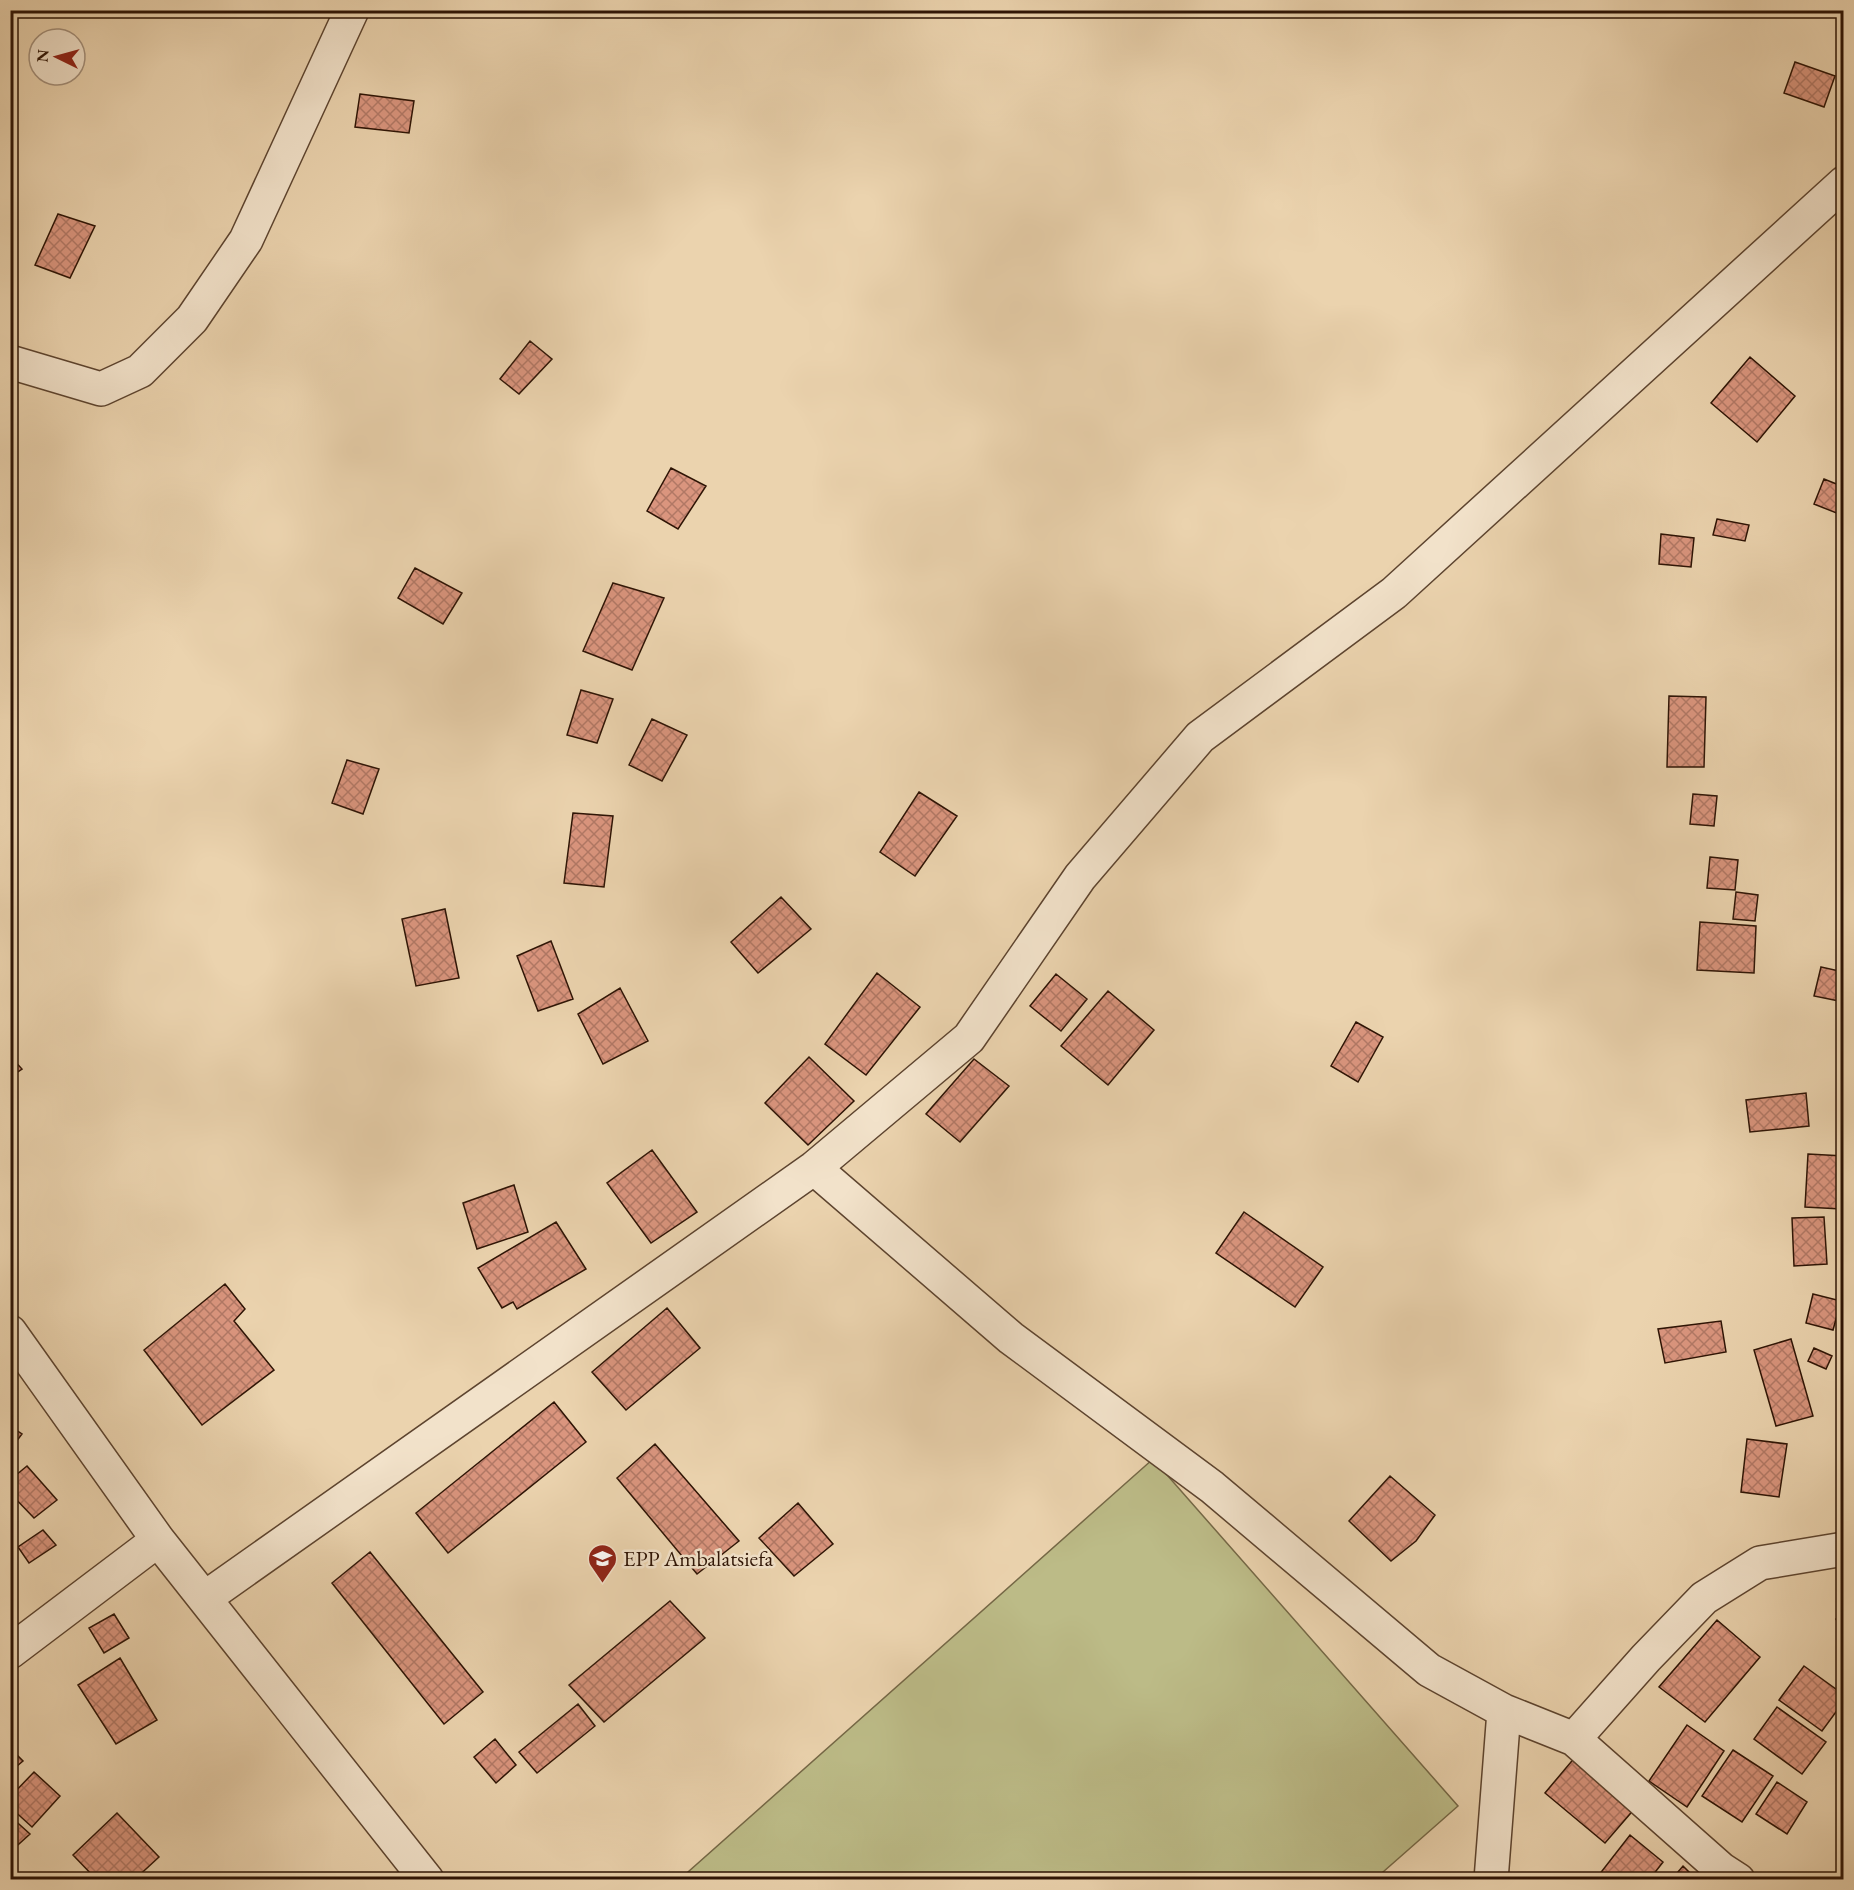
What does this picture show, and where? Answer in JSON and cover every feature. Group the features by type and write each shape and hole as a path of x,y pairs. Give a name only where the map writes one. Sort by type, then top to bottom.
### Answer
{"street":[{"path":"10,362 101,389 140,371 192,320 246,240 352,10"},
{"path":"205,1598 814,1168 969,1038 1080,877 1200,737 1394,593 1844,183"},
{"path":"814,1168 1011,1338 1212,1487 1429,1670 1504,1711 1574,1739 1721,1869 1738,1880"},
{"path":"10,1332 158,1540 427,1880"},
{"path":"10,1652 158,1540"},
{"path":"1574,1739 1646,1658 1704,1598 1760,1563 1844,1549"},
{"path":"1491,1880 1504,1711"}],"shaded area":[{"path":"1153,1459 1458,1806 1375,1879 679,1880"}],"building":[{"path":"1795,62 1835,76 1824,107 1784,93"},
{"path":"360,94 414,101 409,133 355,127"},
{"path":"58,214 95,226 70,278 35,265"},
{"path":"530,341 552,359 519,394 500,379"},
{"path":"1750,357 1795,396 1757,442 1711,403"},
{"path":"671,468 706,486 678,529 647,511"},
{"path":"1824,479 1844,487 1844,516 1814,504"},
{"path":"1717,519 1749,525 1745,541 1713,535"},
{"path":"1661,534 1694,538 1691,567 1659,564"},
{"path":"415,568 462,593 443,624 398,598"},
{"path":"613,583 664,598 632,670 583,651"},
{"path":"581,690 613,699 597,743 567,735"},
{"path":"1669,696 1706,697 1704,767 1667,767"},
{"path":"652,719 687,735 662,781 629,765"},
{"path":"347,760 379,769 363,814 332,803"},
{"path":"919,792 957,816 915,876 880,852"},
{"path":"1693,794 1717,796 1714,826 1690,824"},
{"path":"573,813 613,816 604,887 564,883"},
{"path":"1710,857 1738,860 1735,890 1707,888"},
{"path":"1736,892 1758,895 1755,921 1733,919"},
{"path":"781,897 811,929 758,973 731,942"},
{"path":"445,909 459,978 416,986 402,919"},
{"path":"1700,922 1756,926 1754,973 1697,970"},
{"path":"551,941 573,999 538,1011 517,956"},
{"path":"1821,967 1844,972 1844,1002 1814,996"},
{"path":"877,973 920,1007 866,1075 825,1044"},
{"path":"1056,974 1087,999 1061,1031 1030,1006"},
{"path":"620,988 648,1041 603,1064 578,1014"},
{"path":"1108,991 1154,1030 1108,1085 1061,1046"},
{"path":"1356,1022 1383,1037 1358,1082 1331,1066"},
{"path":"10,1056 22,1069 10,1077"},
{"path":"809,1057 854,1101 808,1145 765,1103"},
{"path":"974,1059 1009,1086 960,1142 926,1114"},
{"path":"1806,1093 1809,1126 1750,1132 1746,1100"},
{"path":"652,1150 697,1212 651,1243 607,1183"},
{"path":"1808,1154 1844,1156 1841,1209 1805,1207"},
{"path":"514,1185 528,1232 477,1249 463,1203"},
{"path":"1244,1212 1323,1267 1295,1307 1216,1253"},
{"path":"1824,1217 1827,1264 1794,1266 1792,1218"},
{"path":"556,1222 586,1269 517,1309 513,1302 502,1308 478,1268"},
{"path":"225,1284 245,1309 234,1321 274,1370 202,1425 144,1350"},
{"path":"1813,1294 1841,1301 1833,1330 1806,1323"},
{"path":"667,1308 700,1348 626,1410 592,1372"},
{"path":"1721,1321 1726,1352 1665,1363 1658,1329"},
{"path":"1791,1339 1813,1416 1776,1426 1754,1350"},
{"path":"1814,1348 1832,1356 1826,1369 1808,1361"},
{"path":"554,1402 586,1442 448,1553 416,1513"},
{"path":"10,1426 22,1434 10,1450"},
{"path":"1747,1439 1787,1444 1779,1497 1741,1492"},
{"path":"655,1444 739,1541 697,1574 617,1478"},
{"path":"27,1466 57,1500 34,1518 10,1493 10,1480"},
{"path":"1390,1476 1435,1515 1416,1541 1391,1561 1349,1521"},
{"path":"798,1503 833,1544 794,1576 759,1538"},
{"path":"43,1530 56,1545 29,1563 18,1547"},
{"path":"370,1552 483,1692 444,1724 332,1583"},
{"path":"670,1601 705,1638 604,1722 569,1685"},
{"path":"114,1614 129,1638 104,1653 89,1628"},
{"path":"1844,1615 1844,1634 1836,1619"},
{"path":"1717,1620 1760,1657 1705,1722 1659,1687"},
{"path":"120,1658 157,1720 116,1744 78,1685"},
{"path":"1804,1666 1844,1695 1844,1701 1822,1731 1779,1700"},
{"path":"578,1704 595,1726 537,1773 519,1752"},
{"path":"1777,1707 1826,1742 1802,1774 1754,1739"},
{"path":"1687,1725 1724,1751 1687,1807 1649,1781"},
{"path":"495,1739 516,1765 496,1783 474,1757"},
{"path":"10,1748 23,1761 10,1772"},
{"path":"1733,1750 1773,1776 1742,1822 1702,1796"},
{"path":"1576,1756 1636,1807 1605,1843 1545,1793"},
{"path":"34,1772 60,1796 32,1827 10,1807 10,1797"},
{"path":"1777,1782 1807,1802 1787,1834 1756,1814"},
{"path":"117,1813 159,1857 134,1880 97,1880 73,1855"},
{"path":"10,1816 30,1834 10,1852"},
{"path":"1630,1835 1663,1862 1649,1880 1595,1880"},
{"path":"1683,1866 1697,1880 1671,1880"}],"place":[{"name":"EPP Ambalatsiefa","path":"602,1584"}]}
